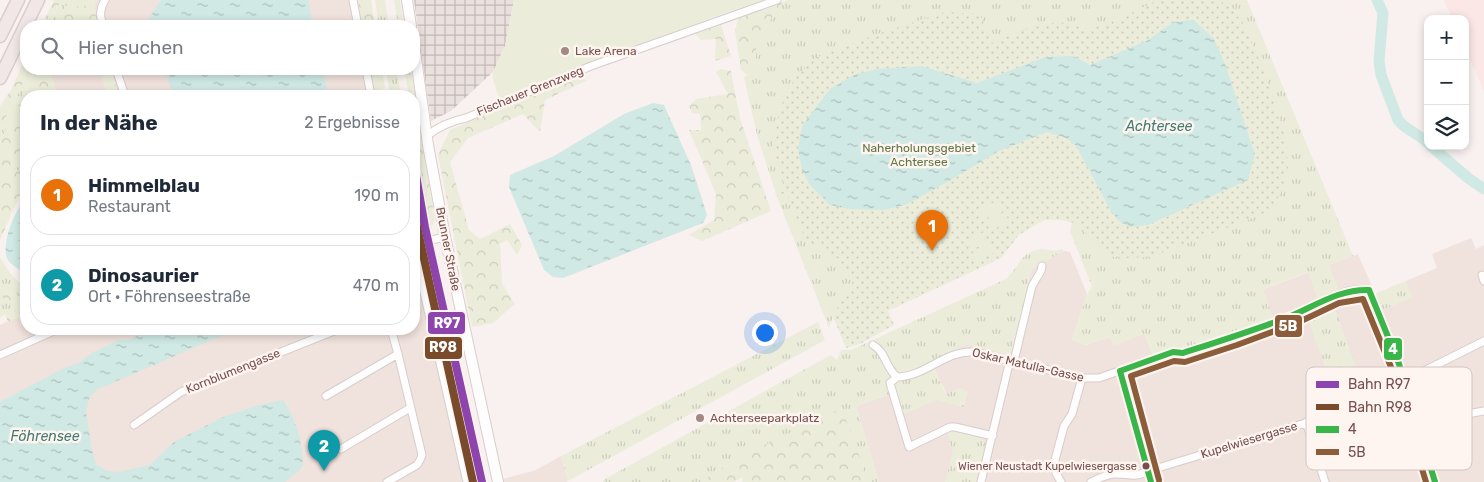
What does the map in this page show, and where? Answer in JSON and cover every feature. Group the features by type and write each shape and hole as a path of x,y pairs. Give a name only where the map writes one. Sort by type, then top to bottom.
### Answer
{"highway":[{"path":"0,36 18,0"},
{"path":"28,20 38,0"},
{"path":"0,78 20,37"}],"main road":[{"path":"407,0 410,20"},
{"name":"Brunner Straße","path":"418,75 427,136 446,237 498,482"}],"street":[{"path":"101,20 100,7 104,0"},
{"path":"353,0 357,20"},
{"name":"Fischauer Grenzweg","path":"427,136 452,120 466,118 591,66 777,0"},
{"path":"118,75 123,90"},
{"path":"367,75 370,90"},
{"path":"420,243 446,237"},
{"path":"981,482 1032,286 1042,266"},
{"path":"420,274 467,482"},
{"name":"Oskar Matulla-Gasse","path":"992,436 950,427 909,447 890,383 897,377 907,377 953,354 965,352 1082,378 1099,378 1173,352 1183,354 1287,318 1314,304 1357,288 1368,290 1400,367"},
{"path":"0,355 43,335"},
{"name":"Kornblumengasse","path":"134,425 181,392 324,335"},
{"path":"387,482 417,465 422,455 393,335"},
{"path":"1432,367 1484,341"},
{"path":"873,345 880,349 889,370 897,377"},
{"path":"326,396 398,354"},
{"path":"1120,371 1151,482"},
{"path":"1061,482 1056,473 1055,460 1064,426 1072,414 1082,378"},
{"path":"341,448 410,408"},
{"name":"Kupelwiesergasse","path":"1091,482 1106,475 1131,476 1306,422"},
{"path":"1321,470 1325,482"},
{"path":"1431,470 1435,482"}],"shaded area":[{"path":"97,0 358,0 362,20 98,20 94,4"},
{"path":"414,0 514,0 505,46 493,72 451,111 431,121 420,43 420,20 417,20"},
{"path":"1444,0 1484,0 1484,91 1469,57 1469,15 1450,15"},
{"path":"51,75 102,75 106,90 56,90"},
{"path":"112,75 371,75 374,90 117,90"},
{"path":"1471,238 1476,249 1484,245 1484,482 879,482 856,406 894,393 902,415 960,388 947,394 930,362 967,344 1012,355 1031,269 1063,251 1070,252 1087,294 1072,340 1086,345 1110,337 1114,345 1358,254 1375,294 1437,268 1432,254"},
{"path":"420,250 470,482 0,482 0,325 20,317 20,335 420,335"},
{"path":"561,456 568,481 566,482 503,482 503,479 536,470"}],"green space":[{"path":"54,0 61,0 52,20 44,20"},
{"path":"61,0 92,0 82,9 68,3 58,20 52,20"},
{"path":"92,0 97,0 94,4 98,20 58,20 68,3 82,8"},
{"path":"358,0 371,0 374,20 362,20"},
{"path":"375,0 385,0 388,20 378,20"},
{"path":"394,0 400,0 403,20 397,20"},
{"name":"Lake Arena","path":"514,0 763,0 714,17 500,101 493,80 493,72 505,46"},
{"path":"788,0 1186,0 871,234 842,338 833,316 829,328 777,197 757,135 744,77 756,70 756,40 783,2"},
{"name":"Naherholungsgebiet Achtersee","path":"1158,0 1219,0 1232,9 1243,23 1263,68 1286,140 1288,167 1281,193 1268,212 1151,257 1128,258 1113,257 1096,245 1076,221 1072,223 1063,220 1044,220 1019,235 1001,258 888,311 894,325 860,344 846,348 833,316 853,281 834,255 806,241 787,194 777,197 776,193 786,191 773,148 779,111 788,89 799,74 815,58 877,34 945,12 980,14 992,43 1028,28 1048,24 1067,23 1086,29 1097,27"},
{"path":"1191,0 1247,0 1353,256 1329,265 1339,290 1317,298 1308,272 1263,289 1273,318 1182,349 1174,347 1152,354 1144,334 1114,345 1109,337 1086,345 1072,340 1087,294 1092,287 1070,231 1072,223 1076,221"},
{"path":"783,2 756,40 756,70 747,75 741,70 735,31 738,19"},
{"path":"721,25 731,56 715,61 716,39 701,40 695,34"},
{"path":"721,69 731,71 740,118 771,211 702,241 689,235 714,220 716,194 689,130 701,130 700,114 692,113 689,106 696,99 728,94 716,72"},
{"path":"20,70 20,75 27,75 0,129 0,106 11,90"},
{"path":"27,75 33,75 26,90 20,90 20,101 0,142 0,129"},
{"path":"33,75 51,75 56,90 26,90"},
{"path":"102,75 112,75 117,90 106,90"},
{"path":"371,75 383,75 385,88 374,90"},
{"path":"387,75 397,75 400,90 389,90"},
{"path":"405,75 412,75 414,90 408,90"},
{"path":"573,77 588,80 545,100 540,132 523,114 468,138 450,162 469,230 480,239 510,224 522,245 517,255 507,240 500,244 502,283 515,304 493,323 472,327 438,155 450,130"},
{"path":"20,101 20,154 11,176 20,169 20,195 0,240 0,142"},
{"path":"420,126 435,220 430,231 420,166"},
{"path":"20,153 20,169 10,177"},
{"path":"998,200 1003,210 985,219 980,210"},
{"path":"1004,212 1009,221 991,231 986,222"},
{"path":"420,217 423,237 420,236"},
{"path":"984,232 988,241 970,251 966,241"},
{"path":"990,243 995,252 977,262 972,253"},
{"path":"1041,249 1055,251 1062,249 1063,251 1031,269 1012,355 967,344 930,362 946,394 960,388 968,392 964,407 936,400 902,415 894,393 856,406 879,482 864,482 863,465 738,458 700,482 604,482 603,480 831,355 837,360 841,350 851,350 1006,279 1028,253"},
{"path":"0,257 14,278 20,282 20,296 9,295 0,287"},
{"path":"1406,281 1412,298 1381,310 1375,294"},
{"path":"0,287 9,295 20,296 20,300 11,302 0,297"},
{"path":"0,297 11,302 20,300 20,309 5,314 0,318"},
{"path":"1334,306 1356,367 1325,367 1307,315"},
{"path":"20,309 20,317 8,322 5,314"},
{"path":"818,322 825,340 568,481 561,456"},
{"path":"835,411 845,417 863,466 864,482 742,482 743,477 733,482 700,482 738,458"},
{"path":"956,430 980,437 986,442 976,482 945,482 953,451 947,433"}],"water":[{"path":"161,0 308,0 312,20 150,20"},
{"name":"Achtersee","path":"1194,20 1214,39 1225,64 1255,154 1248,180 1148,225 1130,227 1120,222 1111,211 1076,146 1066,138 1047,132 999,151 905,205 884,210 848,209 830,205 810,185 802,170 798,149 802,126 830,89 856,74 878,69 922,66 977,83 1046,57 1074,56 1090,65 1148,40 1173,22"},
{"path":"166,75 324,75 327,90 172,90"},
{"path":"653,103 664,105 691,165 707,215 703,223 563,278 553,277 544,270 509,187 510,175 554,156 624,114"},
{"path":"20,206 20,270 8,260 6,254 7,238"},
{"name":"Föhrensee","path":"223,335 96,390 89,399 86,412 96,464 107,471 119,472 150,465 174,442 223,417 259,405 283,400 295,423 300,439 303,465 299,471 285,482 0,482 0,402 62,369 80,362 92,353 119,340 129,340 137,336"}],"waterway":[{"path":"1377,0 1383,13 1379,61 1381,75 1398,120 1424,140"},
{"path":"1436,150 1484,189"}],"rail line":[{"name":"R97","path":"420,198 482,482"},
{"name":"R98","path":"420,240 473,482"}],"transit line":[{"name":"4","path":"1369,290 1400,367"},
{"name":"4","path":"1120,371 1173,352 1183,353 1286,318 1326,299 1347,292 1369,290"},
{"name":"5B","path":"1159,480 1131,376 1174,361 1185,362 1237,345 1299,322 1339,303 1363,299 1391,367"},
{"name":"4","path":"1120,371 1151,482"},
{"name":"5B","path":"1422,470 1426,482"},
{"name":"4","path":"1431,470 1435,482"}],"place":[{"name":"Lake Arena","path":"565,51"},
{"name":"Himmelblau","path":"932,251"},
{"name":"Achterseeparkplatz","path":"700,418"},
{"name":"Wiener Neustadt Kupelwiesergasse","path":"1146,466"},
{"name":"Dinosaurier","path":"324,471"}]}
